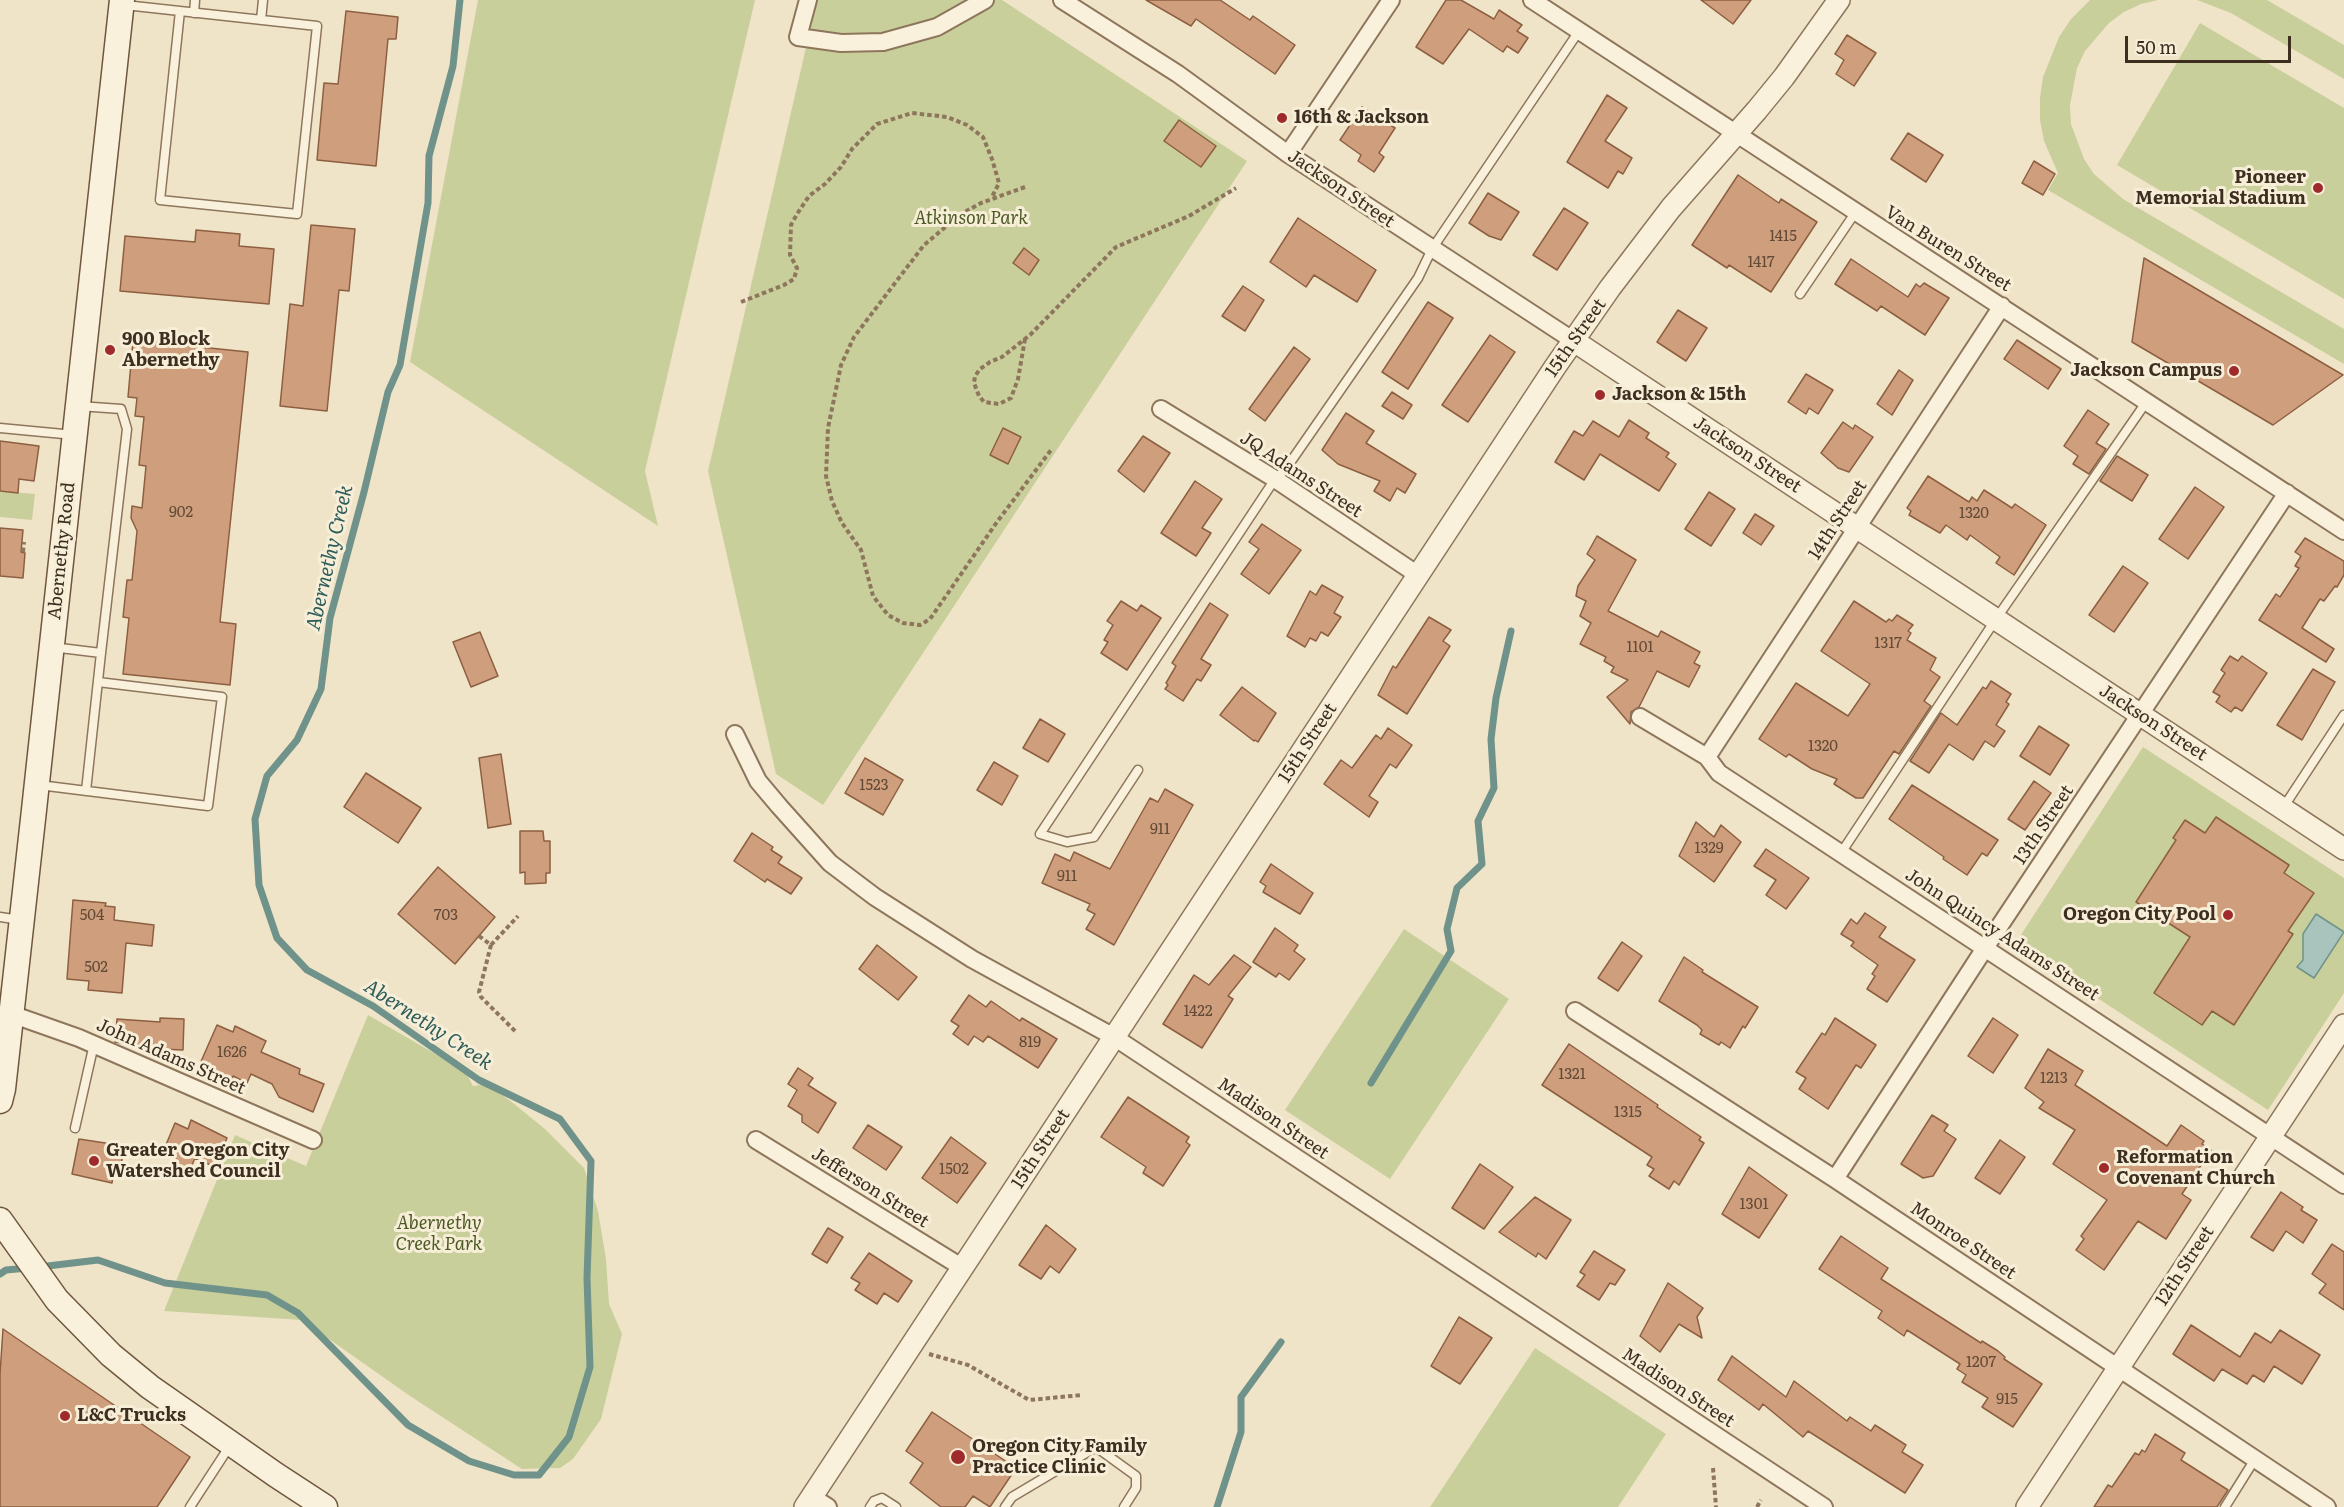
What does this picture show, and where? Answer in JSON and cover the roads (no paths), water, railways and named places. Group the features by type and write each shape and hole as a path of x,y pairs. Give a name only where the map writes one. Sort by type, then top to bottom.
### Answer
{"main road":[{"name":"Abernethy Road","path":"0,1101 10,1002 10,919 37,784 122,2"},
{"path":"0,1220 23,1256 69,1314 133,1373 231,1444 325,1507"}],"street":[{"path":"808,0 798,37 841,43 883,42 937,27 985,0"},
{"name":"Jackson Street","path":"1062,0 1178,74 1288,154 2344,849"},
{"path":"1288,154 1391,0"},
{"name":"Van Buren Street","path":"1532,0 2344,531"},
{"name":"15th Street","path":"815,1504 911,1348 1114,1037 1610,288 1671,208 1784,77 1839,0"},
{"name":"14th Street","path":"1707,757 2002,306"},
{"name":"JQ Adams Street","path":"1161,409 1275,479 1418,575"},
{"name":"13th Street","path":"1835,1179 1985,948 2287,493"},
{"name":"John Quincy Adams Street","path":"1640,717 1707,757 1719,773 2344,1185"},
{"name":"Madison Street","path":"735,734 758,781 830,863 883,903 972,959 1114,1037 1824,1507"},
{"name":"John Adams Street","path":"10,1002 39,1022 313,1140"},
{"name":"Monroe Street","path":"1575,1011 1835,1179 2327,1507"},
{"name":"12th Street","path":"2027,1507 2344,1025"},
{"name":"Jefferson Street","path":"756,1140 963,1268"}],"lane":[{"path":"194,13 195,0"},
{"path":"261,20 263,0"},
{"path":"122,2 194,13 317,26 297,214 160,200 180,11"},
{"path":"1138,770 1094,837 1067,842 1040,834 1275,479 1285,470 1418,278 1432,249 1579,31"},
{"path":"1800,294 1855,213"},
{"path":"1841,853 1996,620 2147,401"},
{"path":"78,406 121,409 127,429 86,791"},
{"path":"0,428 75,435"},
{"path":"52,647 101,653"},
{"path":"37,784 208,806 222,697 98,682"},
{"path":"2283,809 2344,715"},
{"path":"75,1128 94,1044"},
{"path":"190,1507 231,1444"},
{"path":"1005,1507 1012,1497 1096,1447 1136,1476 1136,1488 1124,1507"},
{"path":"2225,1507 2255,1459"},
{"path":"870,1507 882,1498 896,1507"}],"water":[{"path":"2316,914 2344,932 2314,978 2297,967 2303,960 2303,934"}],"waterway":[{"name":"Abernethy Creek","path":"39,1267 98,1260 165,1283 267,1295 298,1313 408,1425 469,1461 514,1475 539,1475 569,1437 590,1367 587,1278 591,1161 560,1119 479,1080 373,1006 307,970 277,938 259,885 255,819 267,776 297,740 321,689 330,618 388,392 400,365 428,203 429,156 453,66 460,0"},
{"path":"1371,1083 1451,951 1447,929 1457,888 1482,864 1478,821 1494,788 1491,739 1496,698 1511,631"},
{"name":"Abernethy Creek","path":"0,1274 6,1270 28,1268"},
{"path":"1217,1507 1241,1432 1241,1397 1281,1342"}],"place":[{"name":"16th & Jackson","path":"1282,118"},
{"name":"Pioneer Memorial Stadium","path":"2318,188"},
{"name":"900 Block Abernethy","path":"110,350"},
{"name":"Jackson Campus","path":"2234,371"},
{"name":"Jackson & 15th","path":"1600,395"},
{"name":"Oregon City Pool","path":"2228,915"},
{"name":"Greater Oregon City Watershed Council","path":"94,1161"},
{"name":"Reformation Covenant Church","path":"2104,1168"},
{"name":"L&C Trucks","path":"65,1416"},
{"name":"Oregon City Family Practice Clinic","path":"958,1457"}],"park label":[{"name":"Atkinson Park","path":"971,219"},
{"name":"Abernethy Creek Park","path":"439,1234"}]}
